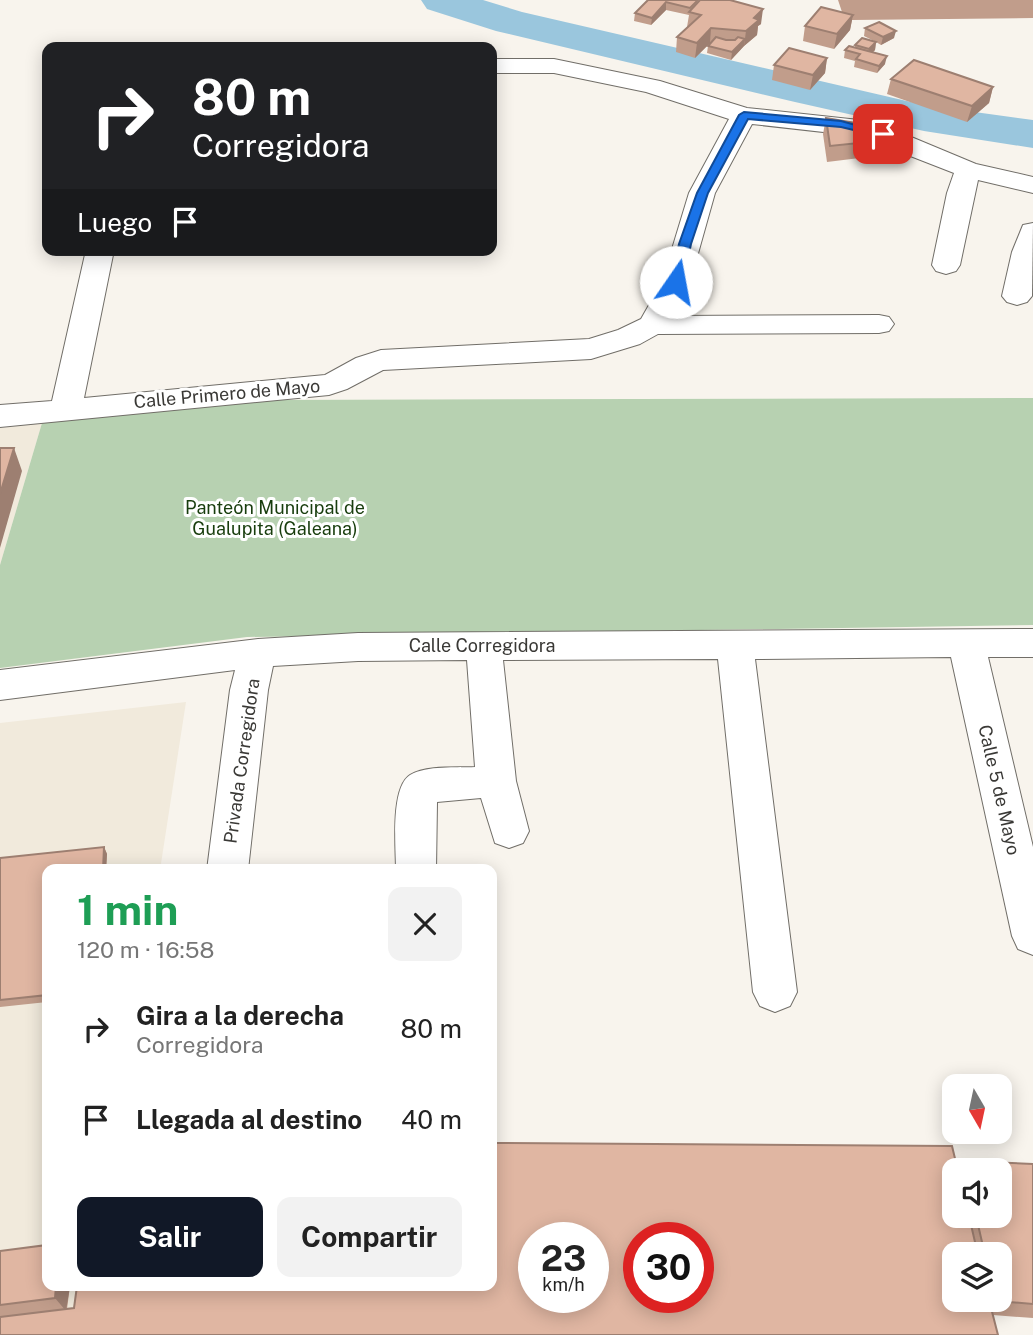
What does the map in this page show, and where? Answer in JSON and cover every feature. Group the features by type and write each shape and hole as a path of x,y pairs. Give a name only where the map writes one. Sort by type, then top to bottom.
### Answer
{"street":[{"path":"497,65 554,66 651,86 744,115 841,124 883,134 968,170 1033,185"},
{"path":"744,115 702,193 676,282 653,325 879,324"},
{"path":"946,265 960,193 968,170"},
{"path":"1017,296 1033,231"},
{"path":"66,409 99,256"},
{"name":"Calle Primero de Mayo","path":"0,416 329,385 341,381 366,363 381,360 591,349 614,343 653,325"},
{"name":"Calle 5 de Mayo","path":"965,643 1033,936"},
{"name":"Calle Corregidora","path":"0,685 258,653 358,646 1033,643"},
{"path":"735,644 775,992"},
{"path":"484,647 495,781 509,831"},
{"name":"Privada Corregidora","path":"228,864 249,690 258,653"},
{"path":"416,864 417,795 420,791 424,787 495,781"}],"shaded area":[{"path":"42,423 0,565 0,428"},
{"path":"186,702 161,864 42,864 42,1291 93,1291 88,1325 0,1335 0,723"}],"green space":[{"name":"Panteón Municipal de Gualupita (Galeana)","path":"1033,398 1033,625 247,637 0,668 0,565 42,423 267,400"}],"building":[{"path":"648,0 698,0 690,8 666,2 652,18 635,13"},
{"path":"700,0 730,0 763,9 754,18 759,20 746,31 711,28 697,43 677,37 701,15 689,12"},
{"path":"821,7 853,15 837,34 805,26"},
{"path":"879,22 896,31 883,37 865,28"},
{"path":"716,37 726,40 735,40 738,37 745,39 732,52 708,46"},
{"path":"862,38 876,42 869,49 855,45"},
{"path":"849,46 887,56 879,66 856,59 860,54 845,50"},
{"path":"789,48 827,58 813,75 774,65"},
{"path":"914,60 993,87 972,106 891,79"},
{"path":"826,118 879,127 888,140 830,146"},
{"path":"0,448 14,448 0,494"},
{"path":"104,847 103,864 42,864 42,996 0,1000 0,858"},
{"path":"497,1143 952,1146 955,1158 942,1158 942,1228 972,1228 975,1242 942,1242 942,1312 992,1312 998,1335 0,1335 0,1317 74,1308 76,1291 497,1291"},
{"path":"1012,1163 1033,1164 1033,1304 1012,1302 1012,1242 982,1242 979,1228 1012,1228"},
{"path":"42,1246 42,1291 56,1291 55,1298 0,1305 0,1251"}],"waterway":[{"path":"441,0 511,22 795,89 924,118 1033,134"}],"route":[{"path":"676,282 702,193 744,115 841,124 883,134"}]}
